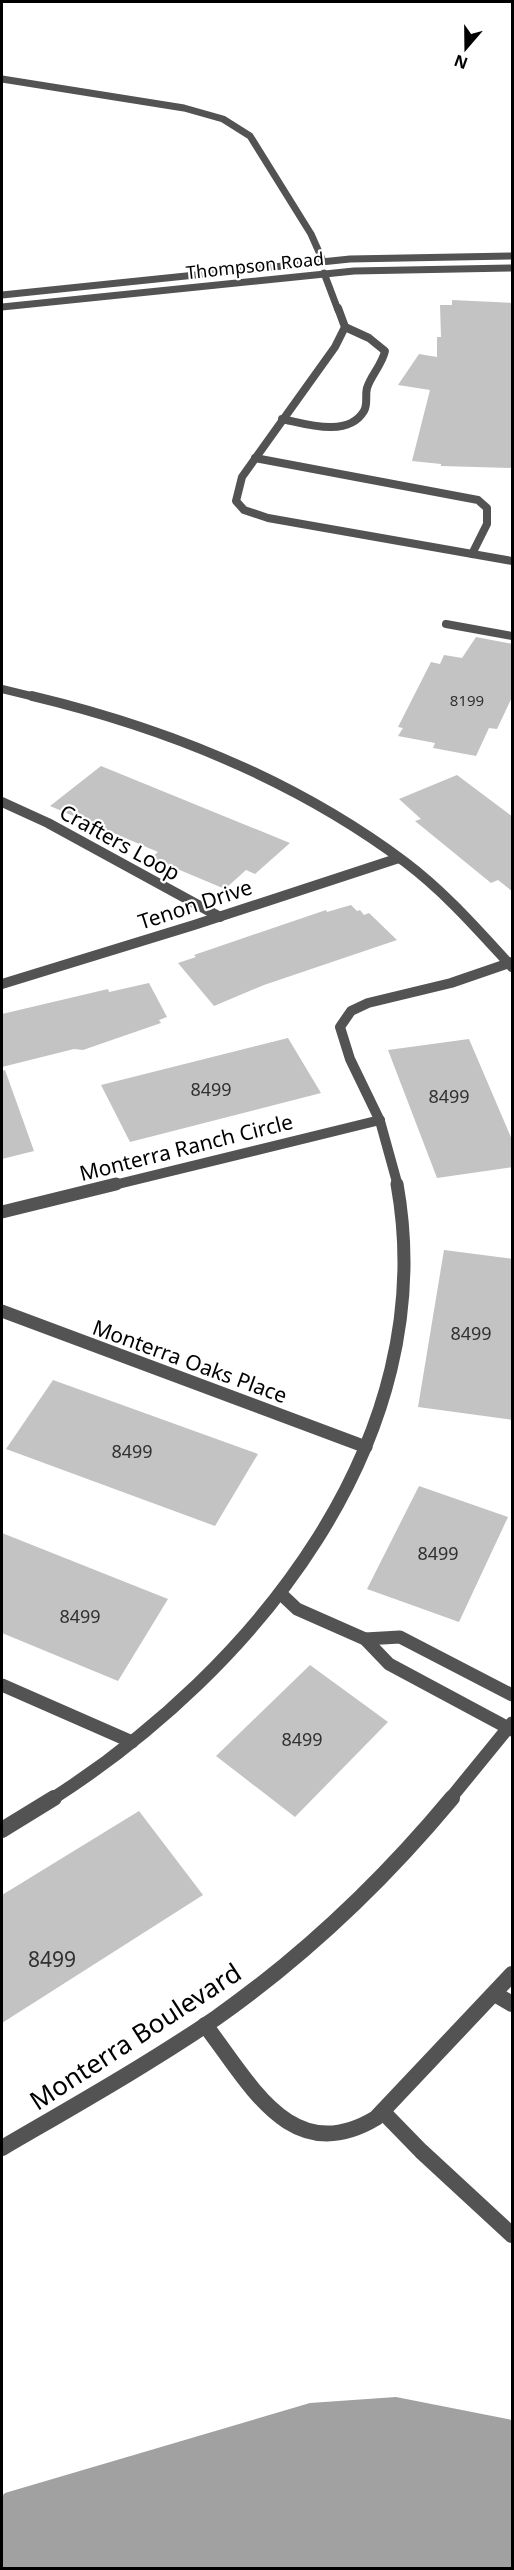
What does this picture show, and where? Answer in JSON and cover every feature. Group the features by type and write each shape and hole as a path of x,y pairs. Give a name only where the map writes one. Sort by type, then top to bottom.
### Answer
{"street":[{"path":"2,80 184,108 223,119 250,136 311,234 323,261 324,273 345,327 369,338 385,351 384,363 367,388 366,410 357,419 343,426 314,425 282,419"},
{"name":"Thompson Road","path":"2,295 323,261 417,256 513,256"},
{"name":"Thompson Road","path":"2,307 324,273 420,268 513,268"},
{"path":"345,327 335,347 242,477 236,501 244,510 268,518 513,561"},
{"path":"255,458 478,500 487,508 488,524 472,554"},
{"path":"446,624 513,636"},
{"path":"2,688 79,706 145,726 247,766 336,813 399,858 459,909 512,961 451,983 357,1007 346,1016 340,1027 341,1038 380,1120 393,1164 401,1202 404,1284 400,1326 392,1370 366,1447 339,1504 311,1550 280,1593 243,1638 201,1682 132,1742 47,1803 2,1830"},
{"name":"Crafters Loop","path":"2,802 48,823 220,917"},
{"name":"Tenon Drive","path":"2,984 220,917 399,858"},
{"name":"Monterra Ranch Circle","path":"2,1212 380,1120"},
{"name":"Monterra Oaks Place","path":"2,1311 366,1447"},
{"path":"280,1593 297,1609 365,1639 389,1664 511,1727"},
{"path":"365,1639 400,1637 513,1695"},
{"path":"2,1685 132,1742"},
{"name":"Monterra Boulevard","path":"2,2148 94,2096 205,2025 285,1963 399,1859 511,1727"},
{"path":"205,2025 268,2107 289,2125 314,2134 341,2134 365,2126 383,2112 513,1974"},
{"path":"495,1994 513,2004"},
{"path":"383,2112 421,2151 513,2235"}],"shaded area":[{"path":"396,2397 512,2420 512,2568 2,2568 2,2496 5,2493 310,2403"}],"building":[{"path":"452,300 513,303 513,468 441,466 441,464 412,461 430,390 398,385 419,354 437,357 437,337 441,337 440,305 452,305"},
{"path":"476,637 513,644 513,695 497,729 489,728 476,756 433,748 435,743 398,736 403,728 398,727 431,662 440,664 444,655 462,658"},
{"path":"101,766 290,843 255,874 246,870 225,889 151,858 158,852 50,806"},
{"path":"457,775 513,817 513,892 498,880 491,883 415,821 421,819 399,799"},
{"path":"351,905 364,915 369,913 397,940 264,985 214,1006 178,963 196,957 194,955 326,910 327,912"},
{"path":"149,983 167,1017 159,1020 161,1023 83,1050 74,1049 2,1067 2,1014 108,989 109,992"},
{"path":"288,1038 321,1093 130,1142 101,1085"},
{"path":"469,1039 513,1142 513,1167 437,1178 388,1050"},
{"path":"5,1070 34,1151 2,1159 2,1071"},
{"path":"444,1250 513,1259 513,1420 418,1407"},
{"path":"53,1380 258,1454 215,1526 6,1449"},
{"path":"419,1486 508,1517 459,1622 367,1589"},
{"path":"2,1533 168,1599 118,1681 2,1633"},
{"path":"310,1665 388,1722 295,1817 216,1756"},
{"path":"139,1811 203,1895 2,2023 2,1895"}]}
